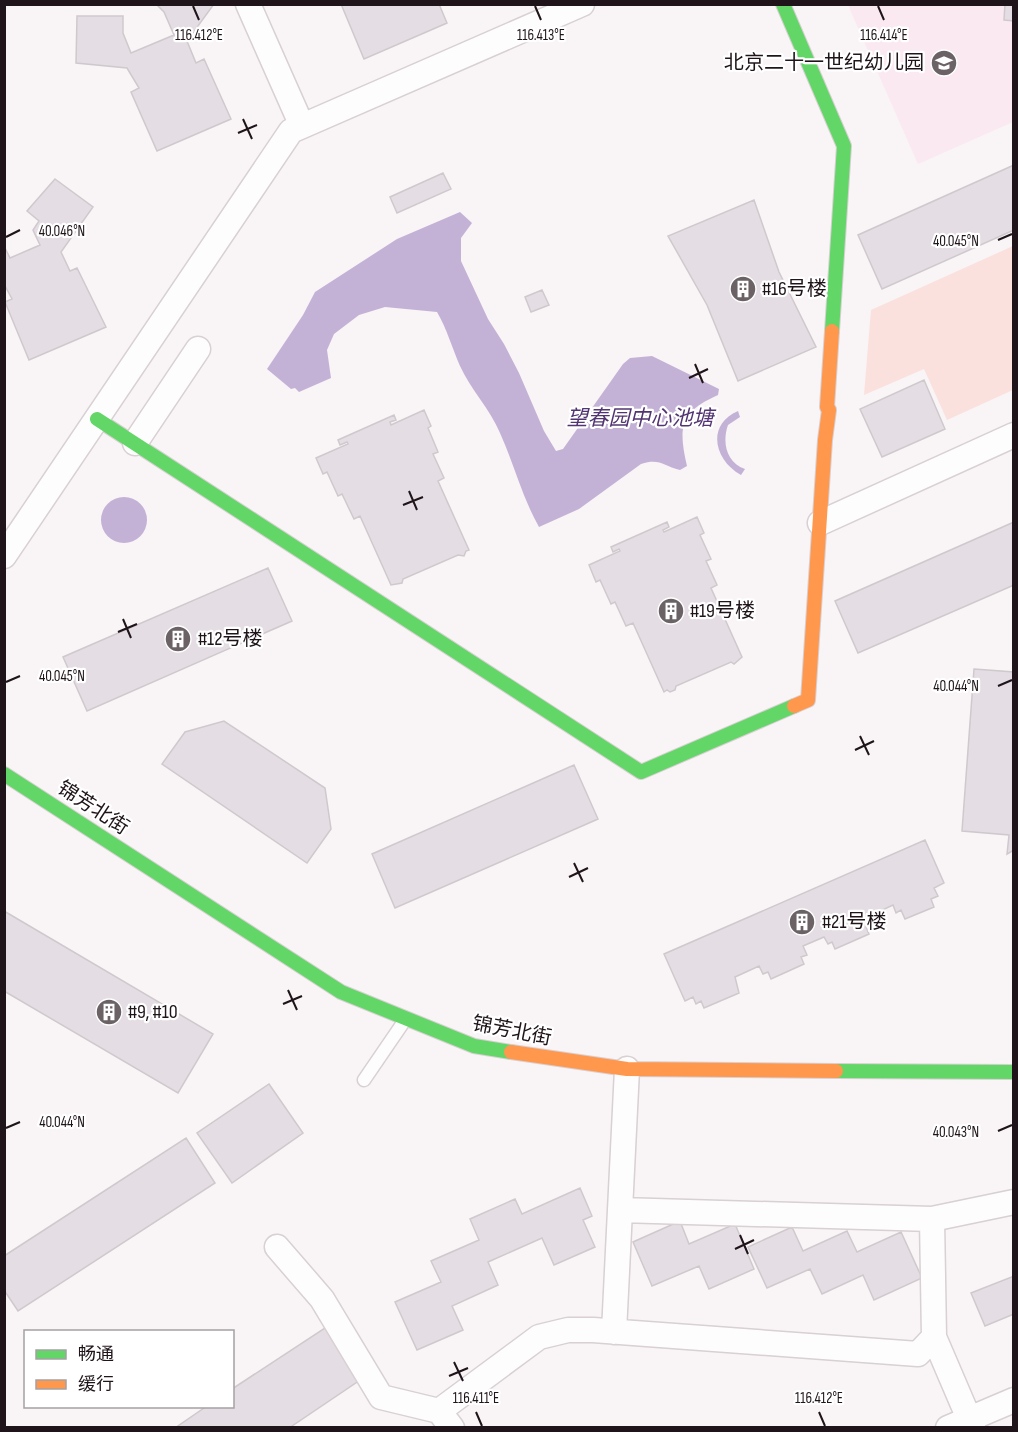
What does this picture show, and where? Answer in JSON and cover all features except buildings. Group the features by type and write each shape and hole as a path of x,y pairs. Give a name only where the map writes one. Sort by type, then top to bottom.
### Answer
{"street":[{"path":"248,4 302,126"},
{"path":"4,556 291,131 582,4"},
{"path":"97,419 641,772 808,700 825,440 829,410 827,406 844,146 783,4"},
{"path":"135,443 198,349"},
{"path":"820,523 1014,435"},
{"name":"锦芳北街","path":"4,774 340,992 474,1046 627,1069 1014,1072"},
{"path":"614,1332 627,1069"},
{"path":"620,1210 932,1218 1014,1202"},
{"path":"932,1218 934,1337 963,1425 1014,1400"},
{"path":"276,1247 322,1299 381,1397 446,1419 539,1337 568,1330 918,1354 934,1337"}],"lane":[{"path":"364,1080 406,1019"}],"shaded area":[{"name":"北京二十一世纪幼儿园","path":"848,5 1013,5 1013,122 918,164"},
{"path":"1013,246 1013,390 947,420 924,369 864,395 871,310"}],"water":[{"name":"望春园中心池塘","path":"460,212 472,223 461,238 461,261 556,451 563,449 623,364 630,358 652,356 719,389 718,395 696,408 685,422 683,441 687,466 680,470 657,462 641,464 579,509 539,527 496,424 464,375 437,312 385,307 359,315 334,334 327,350 331,378 299,392 295,388 291,389 267,369 303,315 315,292 397,239"},
{"path":"738,411 740,417 728,425 725,438 727,451 733,462 745,469 741,475 725,461 717,443 721,425"},
{"path":"124,497 140,504 147,520 140,536 124,543 108,536 101,520 108,504"}],"traffic: fast":[{"path":"783,4 844,146 832,331"},
{"path":"97,419 641,772 794,706"},
{"path":"4,774 341,992 474,1046 511,1052"},
{"path":"836,1071 1014,1072"}],"traffic: slow":[{"path":"794,706 808,700 825,440 829,410 827,407 832,331"},
{"path":"511,1052 627,1069 836,1071"}],"place":[{"name":"北京二十一世纪幼儿园","path":"944,63"},
{"name":"#16号楼","path":"743,289"},
{"name":"#19号楼","path":"671,611"},
{"name":"#12号楼","path":"178,639"},
{"name":"#21号楼","path":"802,922"},
{"name":"#9, #10","path":"109,1012"}]}
